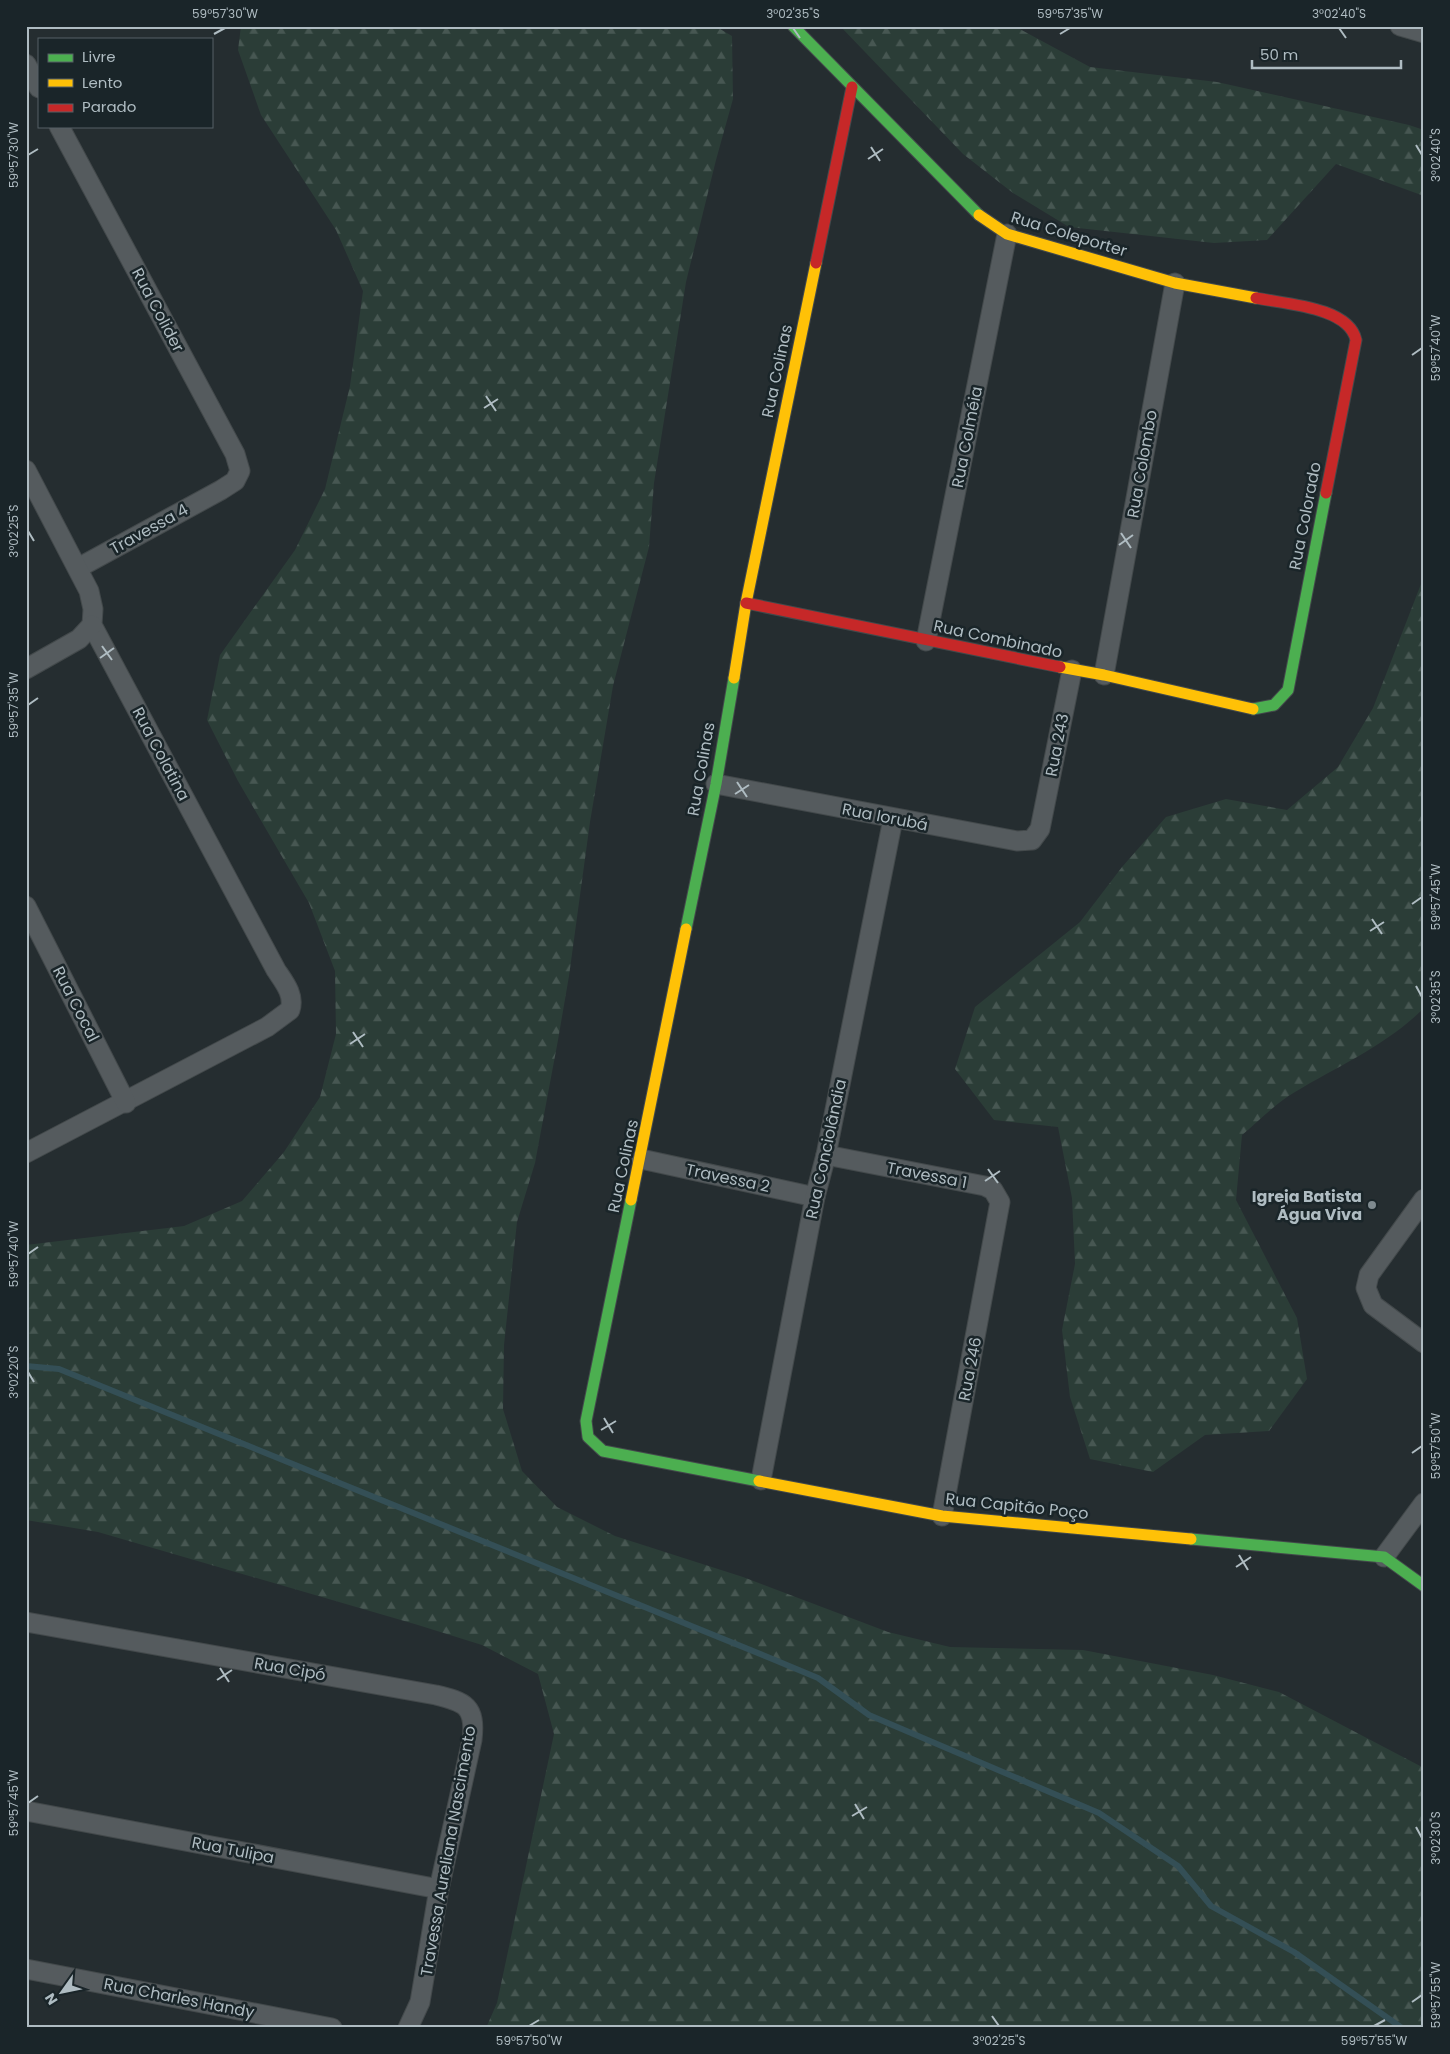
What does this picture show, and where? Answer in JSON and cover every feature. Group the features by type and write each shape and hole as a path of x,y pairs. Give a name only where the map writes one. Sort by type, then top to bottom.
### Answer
{"street":[{"name":"Rua Coleporter","path":"793,26 963,200 983,218 1007,234 1175,283 1324,311"},
{"path":"1400,26 1424,33"},
{"path":"26,64 38,86"},
{"name":"Rua Colinas","path":"603,1451 591,1442 586,1431 586,1421 716,784 746,603 852,87"},
{"name":"Rua Colider","path":"61,128 235,454 239,464 238,476 221,490"},
{"name":"Rua Colméia","path":"926,641 1007,234"},
{"name":"Rua Colombo","path":"1104,675 1175,283"},
{"name":"Rua Colorado","path":"1243,708 1259,710 1274,706 1282,701 1288,690 1356,340 1354,331 1349,324 1324,311"},
{"name":"Rua Colatina","path":"26,470 89,591 93,609 92,625 276,970 288,989 290,1010 267,1027 126,1103"},
{"name":"Travessa 4","path":"78,568 221,490"},
{"name":"Rua Combinado","path":"746,603 926,641 1104,675 1243,708"},
{"path":"26,669 79,639 92,625"},
{"name":"Rua 243","path":"1042,820 1072,670"},
{"name":"Rua Iorubá","path":"716,784 893,819 1025,841 1032,840 1037,836 1042,820"},
{"name":"Rua Conciolândia","path":"761,1480 815,1197 826,1155 893,819"},
{"name":"Rua Cocal","path":"26,906 126,1103"},
{"path":"26,1153 126,1103"},
{"name":"Travessa 1","path":"826,1155 985,1186 994,1190 1000,1202 998,1222"},
{"name":"Travessa 2","path":"641,1159 815,1197"},
{"path":"1424,1199 1369,1275 1366,1294 1382,1314 1424,1343"},
{"name":"Rua 246","path":"942,1516 998,1222"},
{"name":"Rua Capitão Poço","path":"603,1451 942,1516 1384,1557"},
{"path":"1424,1503 1384,1557 1424,1586"},
{"name":"Rua Cipó","path":"27,1626 436,1695"},
{"name":"Travessa Aureliana Nascimento","path":"408,2028 420,2002 439,1889 473,1728 470,1712 466,1705 458,1700 436,1695"},
{"name":"Rua Tulipa","path":"26,1811 439,1889"},
{"name":"Rua Charles Handy","path":"26,1969 332,2028"}],"green space":[{"path":"241,26 715,26 732,36 733,99 686,282 654,483 649,547 613,686 590,822 569,976 558,1040 535,1163 517,1222 504,1345 503,1409 522,1471 557,1507 615,1536 743,1577 888,1632 950,1647 1083,1650 1213,1675 1279,1692 1424,1768 1424,2028 486,2028 497,2003 554,1734 538,1674 482,1645 418,1625 98,1532 26,1520 26,1245 184,1226 242,1201 284,1152 320,1097 336,1034 335,971 309,903 238,781 207,720 220,655 295,550 325,489 350,386 363,291 336,230 261,115 238,50"},
{"path":"840,26 1014,26 1090,67 1217,82 1409,125 1424,130 1424,196 1336,164 1267,240 1214,243 1069,227 1013,193 963,154"},
{"path":"1424,566 1424,1008 1379,1044 1288,1096 1242,1135 1236,1200 1297,1318 1307,1379 1269,1431 1205,1435 1153,1472 1090,1459 1070,1397 1062,1330 1075,1264 1072,1198 1058,1127 994,1120 955,1069 975,1007 1080,922 1122,867 1166,817 1226,799 1287,810 1338,767 1373,708 1421,584"}],"waterway":[{"path":"26,1366 59,1369 770,1658 818,1678 869,1715 1099,1813 1178,1866 1211,1906 1294,1952 1402,2028"}],"traffic: fast":[{"path":"793,26 979,215"},
{"path":"1253,709 1274,705 1288,690 1326,493"},
{"path":"686,929 716,784 734,678"},
{"path":"631,1200 586,1421 588,1437 603,1451 759,1481"},
{"path":"1191,1539 1384,1557 1424,1586"}],"traffic: slow":[{"path":"979,215 1007,234 1175,283 1256,298"},
{"path":"734,678 746,603 816,263"},
{"path":"1060,667 1104,675 1253,709"},
{"path":"631,1200 686,929"},
{"path":"759,1481 942,1516 1191,1539"}],"traffic: jam":[{"path":"816,263 852,87"},
{"path":"1256,298 1299,305 1329,314 1341,320 1351,329 1356,340 1326,493"},
{"path":"746,603 1060,667"}],"place":[{"name":"Igreja Batista Água Viva","path":"1372,1205"}]}
